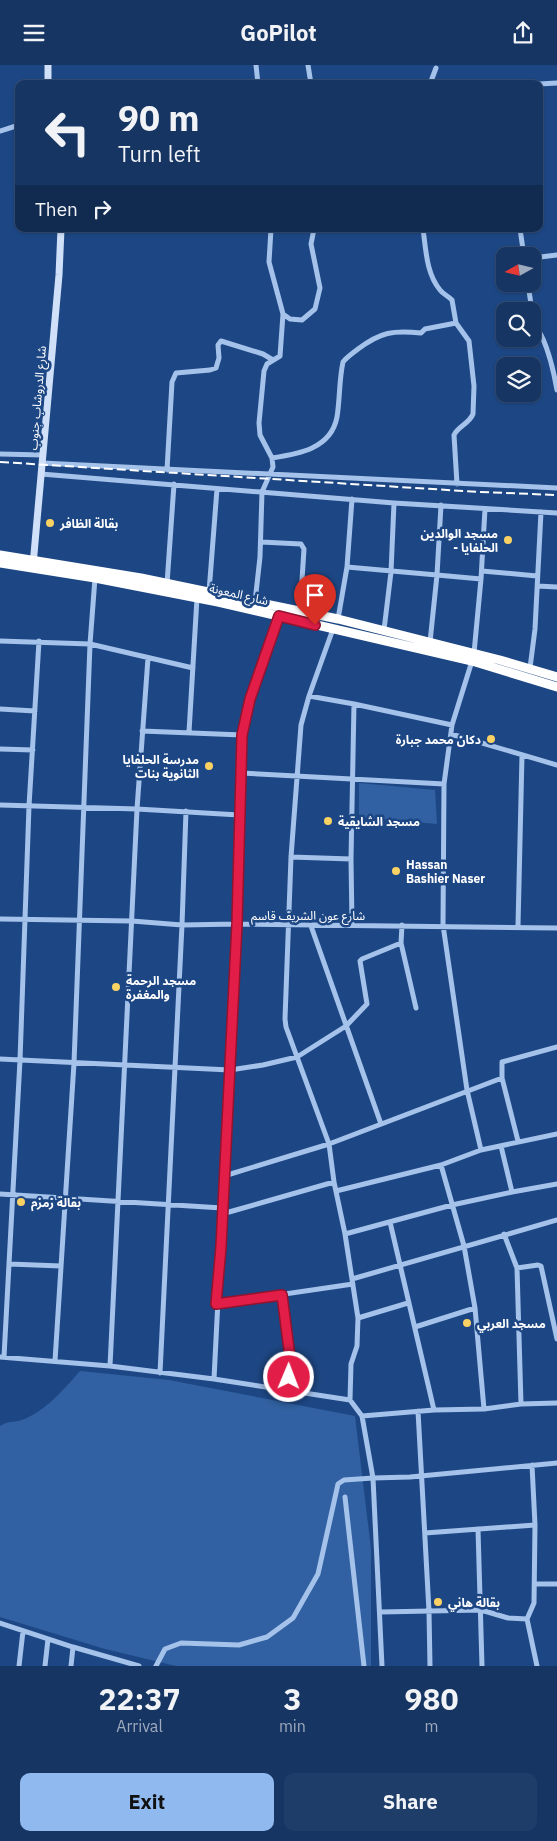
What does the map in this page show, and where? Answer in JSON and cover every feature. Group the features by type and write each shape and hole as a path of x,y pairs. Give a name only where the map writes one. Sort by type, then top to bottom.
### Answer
{"highway":[{"name":"شارع المعونة","path":"0,555 95,578 197,598 333,629 530,668 557,677"},
{"name":"شارع المعونة","path":"0,563 96,570 338,619 430,642 557,687"}],"street":[{"path":"48,65 48,80"},
{"path":"256,65 258,80"},
{"path":"308,65 310,80"},
{"path":"432,80 436,68"},
{"path":"543,85 557,83"},
{"path":"0,131 15,126"},
{"name":"شارع الدروشاب جنوب","path":"34,564 59,275 61,232"},
{"path":"255,602 261,542 262,492 273,467 272,458 260,435 259,423 264,371 267,364 277,359 281,352 283,314 270,262 271,232"},
{"path":"283,314 290,319 302,319 315,309 320,288 311,244 313,232"},
{"path":"423,232 429,267 433,279 441,292 452,300 456,323 470,341 474,394 471,418 454,435 456,484"},
{"path":"520,232 523,247"},
{"path":"541,256 557,255"},
{"path":"272,458 306,452 314,448 329,435 336,419 343,362 366,343 376,337 389,333 401,331 421,333 425,329 456,323"},
{"path":"541,336 548,353 557,390"},
{"path":"167,470 172,382 176,373 216,368 220,357 218,345 221,341 263,354 273,360"},
{"path":"551,369 557,366"},
{"path":"0,454 42,455"},
{"path":"42,463 557,489"},
{"path":"41,474 394,503 557,513"},
{"path":"167,584 174,485"},
{"path":"210,592 217,489"},
{"path":"338,619 347,567 352,499"},
{"path":"384,631 391,572 394,503"},
{"path":"430,642 437,575 440,505"},
{"path":"481,1151 467,1090 443,925 444,784 452,725 473,657 482,571 485,509"},
{"path":"530,668 535,629 541,512"},
{"path":"261,542 301,544 304,549 300,611"},
{"path":"347,567 481,579"},
{"path":"482,571 537,576"},
{"path":"56,1361 74,1063 78,920 90,644 95,578"},
{"path":"537,586 557,587"},
{"path":"189,732 197,598"},
{"path":"214,1379 216,1304 237,924 242,735 250,699 279,616"},
{"path":"333,629 302,719 291,857 285,1019 296,1057 329,1144 334,1182 353,1281 358,1318 358,1346 351,1364 350,1400 362,1416 373,1478 382,1666"},
{"path":"0,641 90,644 193,668"},
{"path":"39,641 29,806 20,1060 2,1357 110,1366 214,1379 350,1400"},
{"path":"110,1366 137,809 148,658"},
{"path":"309,696 354,703 452,725"},
{"path":"352,925 350,859 354,703"},
{"path":"0,709 35,711"},
{"path":"142,731 242,735"},
{"path":"451,734 557,765"},
{"path":"0,749 33,750"},
{"path":"518,926 522,755"},
{"path":"241,773 444,784"},
{"path":"0,805 186,811 239,815"},
{"path":"160,1373 186,811"},
{"path":"291,857 350,859"},
{"name":"شارع عون الشريف قاسم","path":"0,919 132,921 182,925 443,925 557,928"},
{"path":"402,925 401,943 416,1008"},
{"path":"311,926 381,1124"},
{"path":"0,1059 230,1070 296,1057 346,1026 367,1004 360,961 401,943"},
{"path":"518,1141 502,1078 502,1062 557,1047"},
{"path":"224,1176 329,1144 502,1078"},
{"path":"336,1191 441,1165 501,1145 557,1134"},
{"path":"501,1145 512,1192"},
{"path":"441,1165 464,1246 475,1308 484,1409"},
{"path":"0,1194 168,1204 222,1211 334,1182"},
{"path":"345,1233 390,1223 452,1205 512,1192 557,1185"},
{"path":"216,1304 282,1295 353,1281 504,1234 557,1220"},
{"path":"390,1223 434,1410"},
{"path":"504,1234 517,1268 522,1404"},
{"path":"9,1264 61,1266"},
{"path":"517,1268 541,1266 557,1339"},
{"path":"282,1295 290,1363 287,1390"},
{"path":"358,1318 408,1303"},
{"path":"414,1327 475,1308"},
{"path":"362,1416 557,1403"},
{"path":"418,1411 429,1611 430,1666"},
{"path":"156,1666 164,1649 181,1643 239,1645 267,1637 293,1618 318,1574 338,1483 344,1480 422,1476 557,1463"},
{"path":"532,1465 535,1584 534,1603 527,1619 537,1666"},
{"path":"345,1497 364,1666"},
{"path":"425,1533 535,1525"},
{"path":"478,1529 482,1666"},
{"path":"535,1584 557,1584"},
{"path":"380,1612 481,1610 508,1618 527,1619"},
{"path":"0,1623 139,1666"},
{"path":"19,1666 23,1631"},
{"path":"45,1666 48,1639"},
{"path":"71,1666 73,1647"}],"shaded area":[{"path":"359,783 435,790 437,824 359,817"},
{"path":"80,1371 169,1380 355,1416 371,1549 371,1666 176,1666 105,1649 0,1617 0,1426 22,1420 39,1411 54,1399"}],"railway":[{"path":"0,462 480,492 557,495"}],"place":[{"name":"بقالة الظافر","path":"50,523"},
{"name":"مسجد الوالدين - الحلفايا","path":"508,540"},
{"name":"دكان محمد جبارة","path":"491,739"},
{"name":"مدرسة الحلفايا الثانوية بنات","path":"209,766"},
{"name":"مسجد الشايقية","path":"328,821"},
{"name":"Hassan Bashier Naser","path":"396,871"},
{"name":"مسجد الرحمة والمغفرة","path":"116,987"},
{"name":"بقالة زمزم","path":"21,1202"},
{"name":"مسجد العربي","path":"467,1323"},
{"name":"بقالة هاني","path":"438,1602"}],"route":[{"path":"289,1377 290,1357 282,1295 216,1304 221,1247 237,924 242,735 250,699 279,616 315,625"}]}
